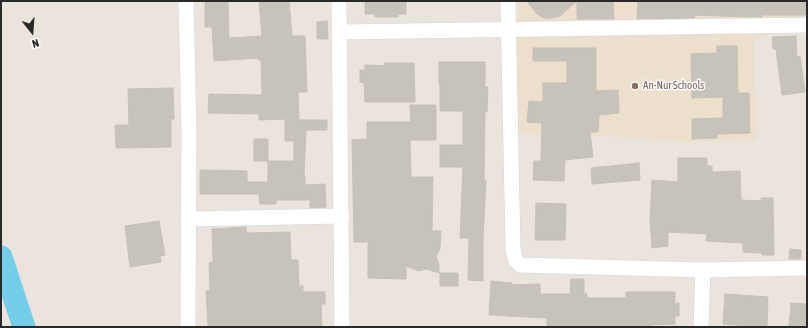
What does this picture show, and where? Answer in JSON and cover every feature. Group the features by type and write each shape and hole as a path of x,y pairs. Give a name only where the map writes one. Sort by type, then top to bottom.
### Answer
{"street":[{"path":"186,1 189,130 188,327"},
{"path":"339,1 342,327"},
{"path":"508,1 513,249 516,262 520,266 703,270 807,268"},
{"path":"340,32 807,26"},
{"path":"188,219 342,216"},
{"path":"701,327 703,270"}],"shaded area":[{"name":"An-Nur Schools","path":"519,1 807,1 807,25 753,39 757,140 679,142 607,136 568,136 513,133"}],"building":[{"path":"205,1 228,1 229,38 262,36 259,1 289,1 292,36 305,36 307,92 298,92 299,120 327,120 327,130 306,130 305,185 325,184 326,207 310,208 310,200 276,200 276,204 260,204 259,194 200,194 200,170 247,171 247,182 268,182 268,161 294,161 294,141 285,141 285,119 259,120 259,114 208,113 209,94 262,95 261,60 258,60 258,58 214,61 212,27 205,27"},
{"path":"365,1 406,1 406,14 398,14 398,17 375,17 375,14 365,14"},
{"path":"527,1 577,1 560,16 548,19 536,13"},
{"path":"577,1 613,1 614,19 577,19"},
{"path":"638,1 807,1 807,15 762,15 762,17 747,17 694,15 695,18 637,19"},
{"path":"327,21 328,39 317,39 317,22"},
{"path":"796,36 797,57 800,56 805,92 782,95 776,49 773,49 772,37"},
{"path":"717,46 737,46 738,93 749,93 750,133 717,134 717,138 692,139 692,119 723,118 723,97 692,98 691,54 717,53"},
{"path":"533,48 596,48 596,91 618,90 619,113 599,115 598,132 590,132 593,157 565,160 564,181 533,180 534,161 541,161 542,123 527,122 529,101 543,102 543,83 567,83 567,61 533,61"},
{"path":"439,62 485,62 485,87 488,87 487,112 485,112 484,180 486,180 483,239 483,281 468,280 469,238 460,238 463,167 440,167 440,145 463,145 463,111 440,111"},
{"path":"385,63 414,63 415,102 365,102 364,83 360,82 360,70 365,70 365,65 385,66"},
{"path":"173,88 174,119 171,119 171,147 116,148 115,125 129,125 128,89"},
{"path":"410,105 436,105 436,140 410,140 411,177 433,177 432,231 441,231 440,248 436,257 439,264 439,273 426,269 419,271 406,266 406,279 368,278 368,242 354,242 352,140 367,139 367,122 411,122"},
{"path":"254,139 268,139 268,161 254,161"},
{"path":"678,158 707,158 707,166 712,166 712,172 740,171 741,200 761,201 761,198 773,198 774,255 743,252 743,243 706,241 707,234 668,232 668,246 652,248 650,220 652,180 678,182"},
{"path":"639,163 640,180 592,184 591,168"},
{"path":"536,203 566,204 565,240 535,240"},
{"path":"159,221 165,255 160,256 161,262 130,267 125,226"},
{"path":"246,227 246,233 290,232 291,260 298,260 299,286 303,286 303,292 325,292 325,304 321,304 322,327 208,327 206,291 210,291 209,263 213,262 212,229"},
{"path":"790,249 801,250 801,259 789,259"},
{"path":"440,273 458,273 458,286 440,286"},
{"path":"571,279 584,279 584,294 587,294 587,298 626,298 626,292 675,292 675,304 679,303 679,316 675,316 675,324 650,326 547,327 547,318 489,315 491,281 512,283 512,285 540,284 540,294 570,294"},
{"path":"725,294 768,297 767,327 749,327 723,324"},
{"path":"791,303 807,304 807,327 789,327"}],"waterway":[{"path":"1,257 24,327"}],"place":[{"name":"An-Nur Schools","path":"635,86"}]}
